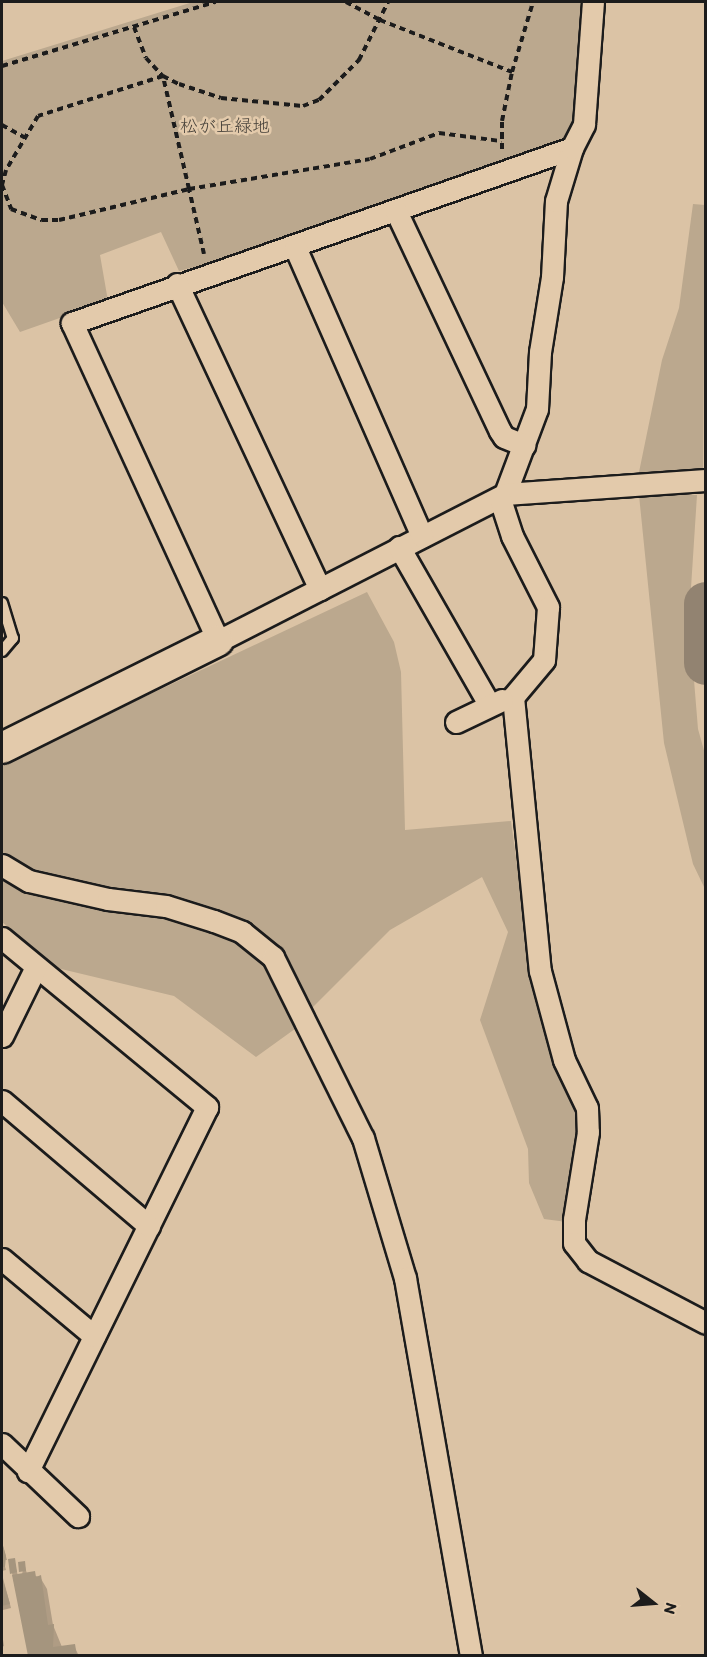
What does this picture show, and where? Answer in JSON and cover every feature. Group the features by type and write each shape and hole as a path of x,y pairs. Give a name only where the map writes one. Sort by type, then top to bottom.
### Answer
{"street":[{"path":"456,722 489,704 513,697 544,660 548,607 512,536 502,496 537,409 556,201 572,148 584,124 593,2"},
{"path":"218,641 72,323 177,284 295,247 572,148"},
{"path":"396,211 500,431 504,437 524,445"},
{"path":"295,247 422,536"},
{"path":"177,284 320,589"},
{"path":"2,748 502,496 705,480"},
{"path":"399,548 489,704"},
{"path":"513,697 540,971 564,1060 587,1108 588,1132 574,1219 574,1243 588,1261 705,1323"},
{"path":"2,865 29,881 166,906 214,921 242,932 273,957 363,1138 405,1278 471,1656"},
{"path":"2,938 207,1107 28,1471"},
{"path":"2,1036 36,967"},
{"path":"2,1101 149,1226"},
{"path":"2,1259 94,1336"},
{"path":"2,1444 78,1516"}],"lane":[{"path":"2,603 13,638 2,651"}],"path":[{"path":"2,66 216,2"},
{"path":"346,2 380,20 512,72"},
{"path":"134,27 146,58 163,76 220,98 286,106 311,105 359,60 388,2"},
{"path":"504,171 501,141 512,72 533,2"},
{"path":"163,76 38,116 2,185 11,209 26,218 59,220 189,189 370,159 439,133 501,141"},
{"path":"163,76 210,274"},
{"path":"2,125 25,138"}],"green space":[{"name":"松が丘緑地","path":"193,2 584,2 579,109 568,139 207,264 179,271 161,232 100,255 108,301 20,332 2,302 2,61"},
{"path":"693,204 705,205 703,469 638,477 662,360 679,308"},
{"path":"639,495 697,495 689,619 698,729 705,754 705,889 693,864 664,743"},
{"path":"367,592 394,642 401,672 405,830 511,821 532,975 583,1111 567,1222 544,1219 529,1183 528,1149 480,1020 508,932 482,877 390,930 310,1010 299,1026 256,1057 174,996 57,968 2,922 2,764"}],"building":[{"path":"2,1542 6,1556 5,1567 2,1567"},
{"path":"15,1558 17,1572 10,1574 8,1559"},
{"path":"25,1561 26,1571 19,1572 18,1562"},
{"path":"35,1571 36,1577 41,1575 48,1625 54,1624 53,1647 75,1644 77,1656 28,1656 12,1575"},
{"path":"2,1577 10,1604 2,1606"}],"waterway":[{"path":"706,604 706,663"}]}
